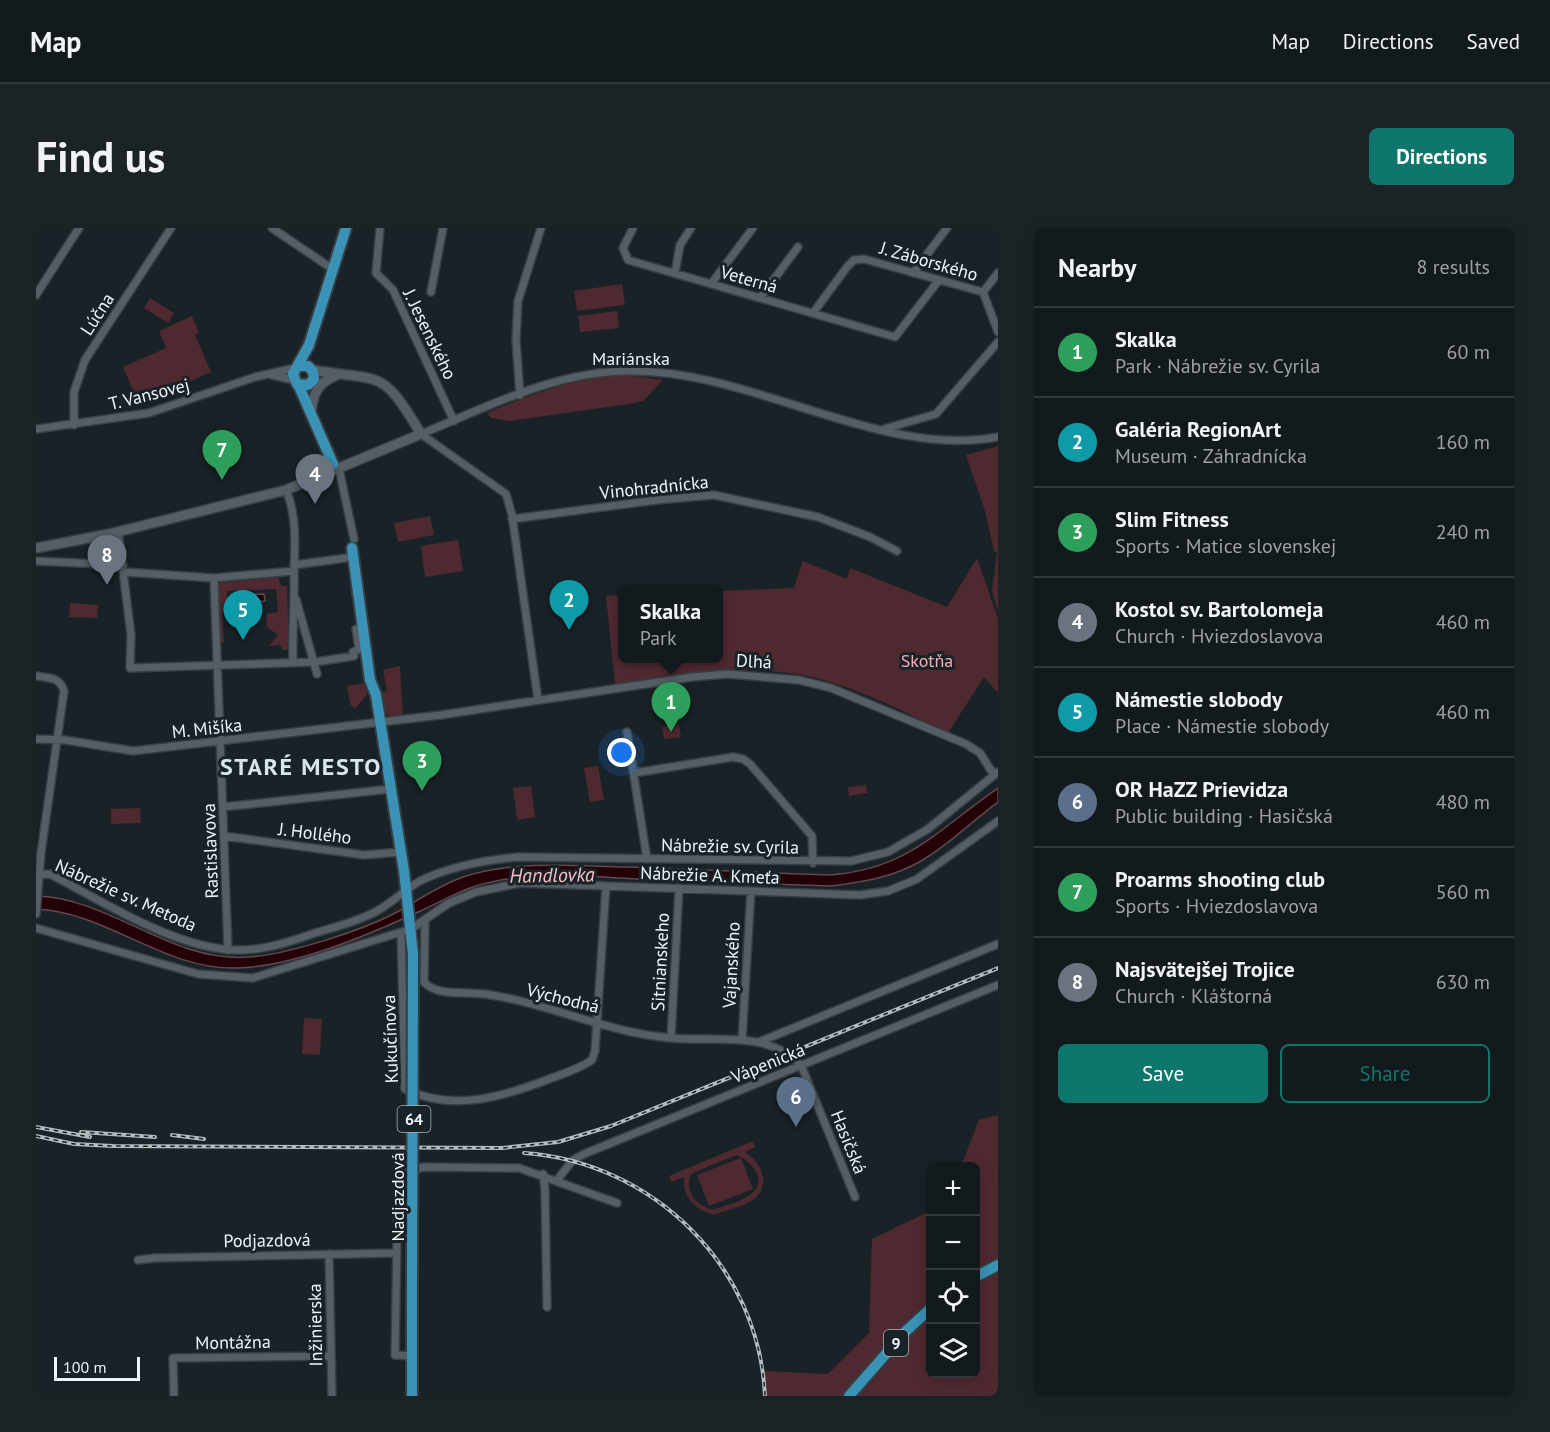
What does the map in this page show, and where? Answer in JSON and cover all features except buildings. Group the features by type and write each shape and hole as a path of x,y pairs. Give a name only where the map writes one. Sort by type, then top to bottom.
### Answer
{"main road":[{"path":"336,466 310,408 304,375 309,345 346,228"},
{"name":"64","path":"353,543 361,630 370,680 376,695 407,896"},
{"name":"Nadjazdová","path":"407,896 408,927 416,949 412,1396"},
{"path":"980,1274 998,1265"},
{"name":"9","path":"849,1396 906,1331 926,1313"}],"street":[{"path":"36,295 79,228"},
{"name":"Lúčna","path":"74,425 74,392 85,360 171,228"},
{"path":"272,228 334,270"},
{"name":"J. Jesenského","path":"380,228 376,273 393,290 454,420"},
{"path":"432,292 443,228"},
{"path":"520,395 516,340 518,301 541,228"},
{"name":"Veterná","path":"633,228 623,248 628,260 895,337 939,280"},
{"path":"675,273 680,245 691,228"},
{"path":"711,284 753,228"},
{"path":"913,273 947,228"},
{"path":"760,298 798,247"},
{"name":"J. Záborského","path":"813,313 854,261 864,259 983,292 998,332"},
{"path":"983,292 998,273"},
{"path":"881,430 936,414 998,342"},
{"name":"Mariánska","path":"36,548 118,531 286,490 321,477 336,466 454,420 588,373 630,371 706,379 881,430 946,440 998,437"},
{"path":"304,375 335,373 366,375 385,384 398,397 421,434 506,494 513,519 538,700"},
{"path":"310,408 318,387 335,373"},
{"name":"T. Vansovej","path":"266,375 304,375"},
{"name":"T. Vansovej","path":"36,429 149,413 266,375 304,375"},
{"path":"336,466 353,543"},
{"path":"286,490 290,500 294,529 295,596 291,620 293,662"},
{"name":"Vinohradnícka","path":"513,519 714,495 818,517 870,537 897,551"},
{"path":"118,531 131,635 130,668 315,662 354,656 353,652 359,649 361,630"},
{"path":"92,564 97,541"},
{"path":"108,565 109,548"},
{"path":"36,561 108,565 123,569 214,578 294,568 346,558"},
{"name":"Rastislavova","path":"214,578 228,950"},
{"path":"295,596 317,674"},
{"name":"Dlhá","path":"380,722 692,677 757,675 799,680 831,688 937,731 980,753 996,773"},
{"path":"36,676 55,678 60,682 64,692 37,873 36,914"},
{"name":"M. Mišíka","path":"36,739 134,751 220,743 380,722"},
{"name":"Nábrežie sv. Cyrila","path":"627,732 647,859"},
{"name":"Nábrežie sv. Cyrila","path":"634,773 733,757 743,759 812,836 813,863"},
{"name":"Nábrežie sv. Cyrila","path":"407,896 420,881 492,859 517,857 813,863 851,861 888,852 928,829 996,773"},
{"path":"223,807 391,789"},
{"name":"Nábrežie A. Kmeťa","path":"36,928 190,973 241,978 272,974 425,922 430,915 449,903 482,891 520,883 860,895 888,891 917,879 998,820"},
{"name":"J. Hollého","path":"224,836 364,855 401,852"},
{"name":"Nábrežie sv. Metoda","path":"37,873 50,874 164,931 191,941 228,950 265,948 363,918 407,896"},
{"path":"597,1021 606,886"},
{"name":"Sitnianskeho","path":"671,1038 679,888"},
{"name":"Vajanského","path":"742,1040 751,891"},
{"name":"Východná","path":"425,922 416,949 424,982 434,990 486,994 671,1038 759,1042 790,1053 801,1065"},
{"name":"Kukučínova","path":"408,927 405,1089 423,1099 466,1101 495,1098 584,1066 592,1060 596,1051 597,1021"},
{"name":"Východná","path":"759,1042 998,944"},
{"name":"Vápenická","path":"557,1180 573,1160 584,1154 998,985"},
{"name":"Hasičská","path":"801,1065 855,1197"},
{"path":"412,1356 395,1354 396,1252 400,1174 408,1169 510,1167 543,1174 617,1203"},
{"path":"543,1174 547,1307"},
{"name":"Podjazdová","path":"138,1260 396,1252"},
{"name":"Inžinierska","path":"329,1254 332,1396"},
{"name":"Montážna","path":"174,1396 173,1358 331,1356"},
{"path":"412,1380 417,1396"}],"green space":[{"path":"622,284 625,305 577,311 574,291"},
{"path":"150,298 174,313 168,323 144,308"},
{"path":"617,311 619,328 580,332 578,316"},
{"path":"192,316 199,333 195,335 211,372 139,404 123,367 166,348 159,331"},
{"path":"626,375 663,380 643,401 629,404 510,421 491,418 487,413 538,393 572,383"},
{"path":"998,446 998,611 992,591 997,552 994,551 985,511 966,455"},
{"path":"430,516 434,535 398,542 394,523"},
{"path":"458,540 463,571 425,577 421,546"},
{"name":"Skotňa","path":"977,558 998,619 998,693 984,677 948,733 851,689 789,673 723,671 680,674 615,684 606,596 618,595 618,663 723,663 723,591 794,588 803,561 847,579 850,568 947,607"},
{"path":"278,577 281,586 287,586 289,649 282,650 281,645 269,646 278,635 267,627 266,614 278,612 276,589 227,591 228,611 222,612 224,643 220,643 217,632 218,583"},
{"path":"70,603 98,605 97,618 69,617"},
{"path":"400,666 403,717 392,718 383,711 383,692 387,691 383,670"},
{"path":"365,683 367,694 355,709 350,704 347,686"},
{"path":"679,725 681,737 664,739 662,727"},
{"path":"598,766 604,800 590,802 584,768"},
{"path":"866,785 867,793 849,796 848,787"},
{"path":"531,786 535,817 517,820 513,788"},
{"path":"140,808 141,823 111,824 111,809"},
{"path":"304,1018 322,1019 320,1055 302,1054"},
{"path":"998,1115 998,1396 767,1396 764,1371 828,1374 869,1333 872,1239 926,1213 926,1378 980,1378 980,1162 963,1162 979,1120"},
{"path":"753,1141 755,1147 745,1152 760,1167 763,1180 759,1193 750,1202 714,1215 691,1202 685,1191 684,1177 671,1182 669,1176","holes":["736,1155 756,1172 758,1178 756,1190 737,1202 713,1210 697,1202 691,1194 689,1183 693,1173"]},
{"path":"741,1158 753,1189 709,1206 697,1175"}],"water":[{"path":"264,594 265,601 234,603 233,595"},
{"name":"Handlovka","path":"998,788 998,802 941,848 911,867 878,878 832,886 586,876 519,877 476,886 376,931 330,948 283,962 260,966 238,968 211,966 186,960 87,920 36,909 36,896 63,899 90,907 193,950 220,956 264,955 304,947 346,933 399,911 455,880 503,868 564,865 830,875 857,871 881,865 921,845"}],"railway":[{"path":"36,1136 74,1144 113,1146 502,1148 558,1142 611,1126 998,968"},
{"path":"36,1127 90,1137"},
{"path":"81,1132 155,1137"},
{"path":"172,1135 204,1139"},
{"path":"524,1153 571,1161 615,1176 655,1200 691,1229 720,1264 743,1304 758,1349 765,1396"}],"place":[{"name":"Proarms shooting club","path":"222,480"},
{"name":"Kostol sv. Bartolomeja","path":"315,504"},
{"name":"Najsvätejšej Trojice","path":"107,585"},
{"name":"Galéria RegionArt","path":"569,630"},
{"name":"Námestie slobody","path":"243,640"},
{"name":"Skalka","path":"671,732"},
{"name":"Slim Fitness","path":"422,791"},
{"name":"OR HaZZ Prievidza","path":"796,1127"}],"district":[{"name":"STARÉ MESTO","path":"301,766"}]}
